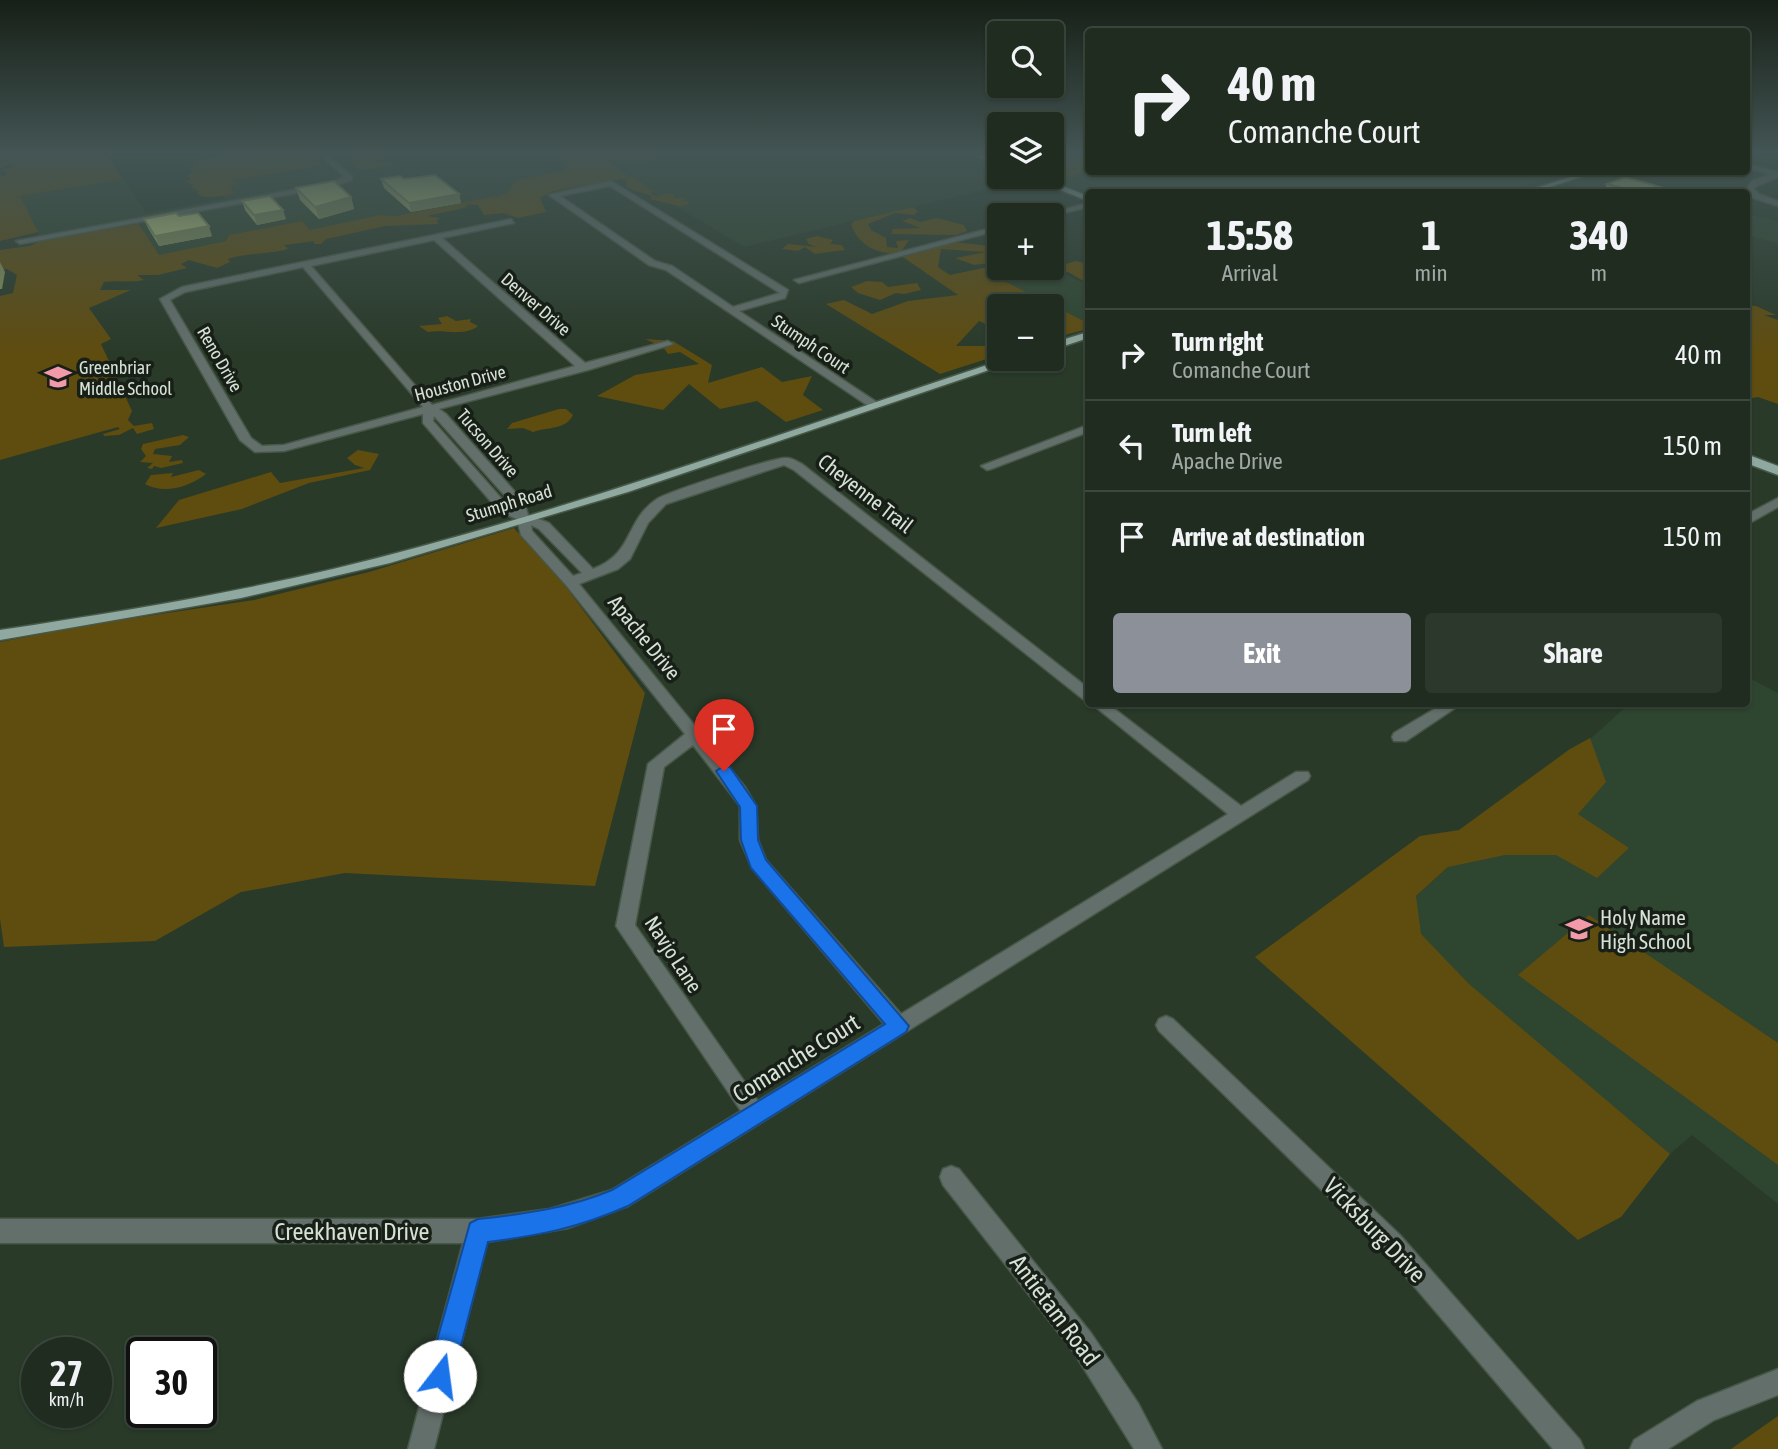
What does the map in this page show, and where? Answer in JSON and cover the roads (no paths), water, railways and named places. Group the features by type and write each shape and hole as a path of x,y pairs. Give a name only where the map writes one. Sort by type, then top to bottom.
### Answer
{"main road":[{"path":"1064,343 1085,336"},
{"name":"Stumph Road","path":"0,635 166,609 292,583 404,555 987,368"},
{"path":"1750,460 1778,471"}],"street":[{"path":"20,241 139,220"},
{"name":"Stumph Court","path":"589,220 652,263 669,268 874,405"},
{"name":"Stumph Court","path":"669,220 785,292 782,296 731,310"},
{"path":"305,264 511,222"},
{"path":"799,280 987,231"},
{"name":"Denver Drive","path":"436,237 584,368"},
{"name":"Reno Drive","path":"259,450 246,440 165,299 182,290 305,264"},
{"name":"Tucson Drive","path":"305,264 430,409 427,421 504,509 523,519"},
{"name":"Houston Drive","path":"259,450 284,448 668,344"},
{"path":"987,466 1085,429"},
{"name":"Cheyenne Trail","path":"571,582 613,566 625,556 642,520 662,500 766,465 786,461 798,467 1085,693"},
{"path":"1750,519 1778,502"},
{"path":"523,519 544,526 590,575"},
{"name":"Apache Drive","path":"523,519 526,532 571,582 695,735 748,806 749,840 758,863 899,1026"},
{"path":"1103,707 1240,814"},
{"path":"1400,737 1448,707"},
{"name":"Navjo Lane","path":"695,735 656,764 625,926 755,1115"},
{"name":"Comanche Court","path":"478,1231 542,1223 586,1213 620,1198 1302,776"},
{"name":"Vicksburg Drive","path":"1166,1025 1392,1243 1571,1449"},
{"name":"Antietam Road","path":"951,1177 1069,1326 1128,1408 1149,1449"},
{"name":"Creekhaven Drive","path":"0,1231 478,1231"},
{"path":"421,1449 478,1231"},
{"path":"1643,1449 1706,1410 1778,1382"}],"place":[{"name":"Greenbriar Middle School","path":"58,377"},
{"name":"Holy Name High School","path":"1579,929"}]}
